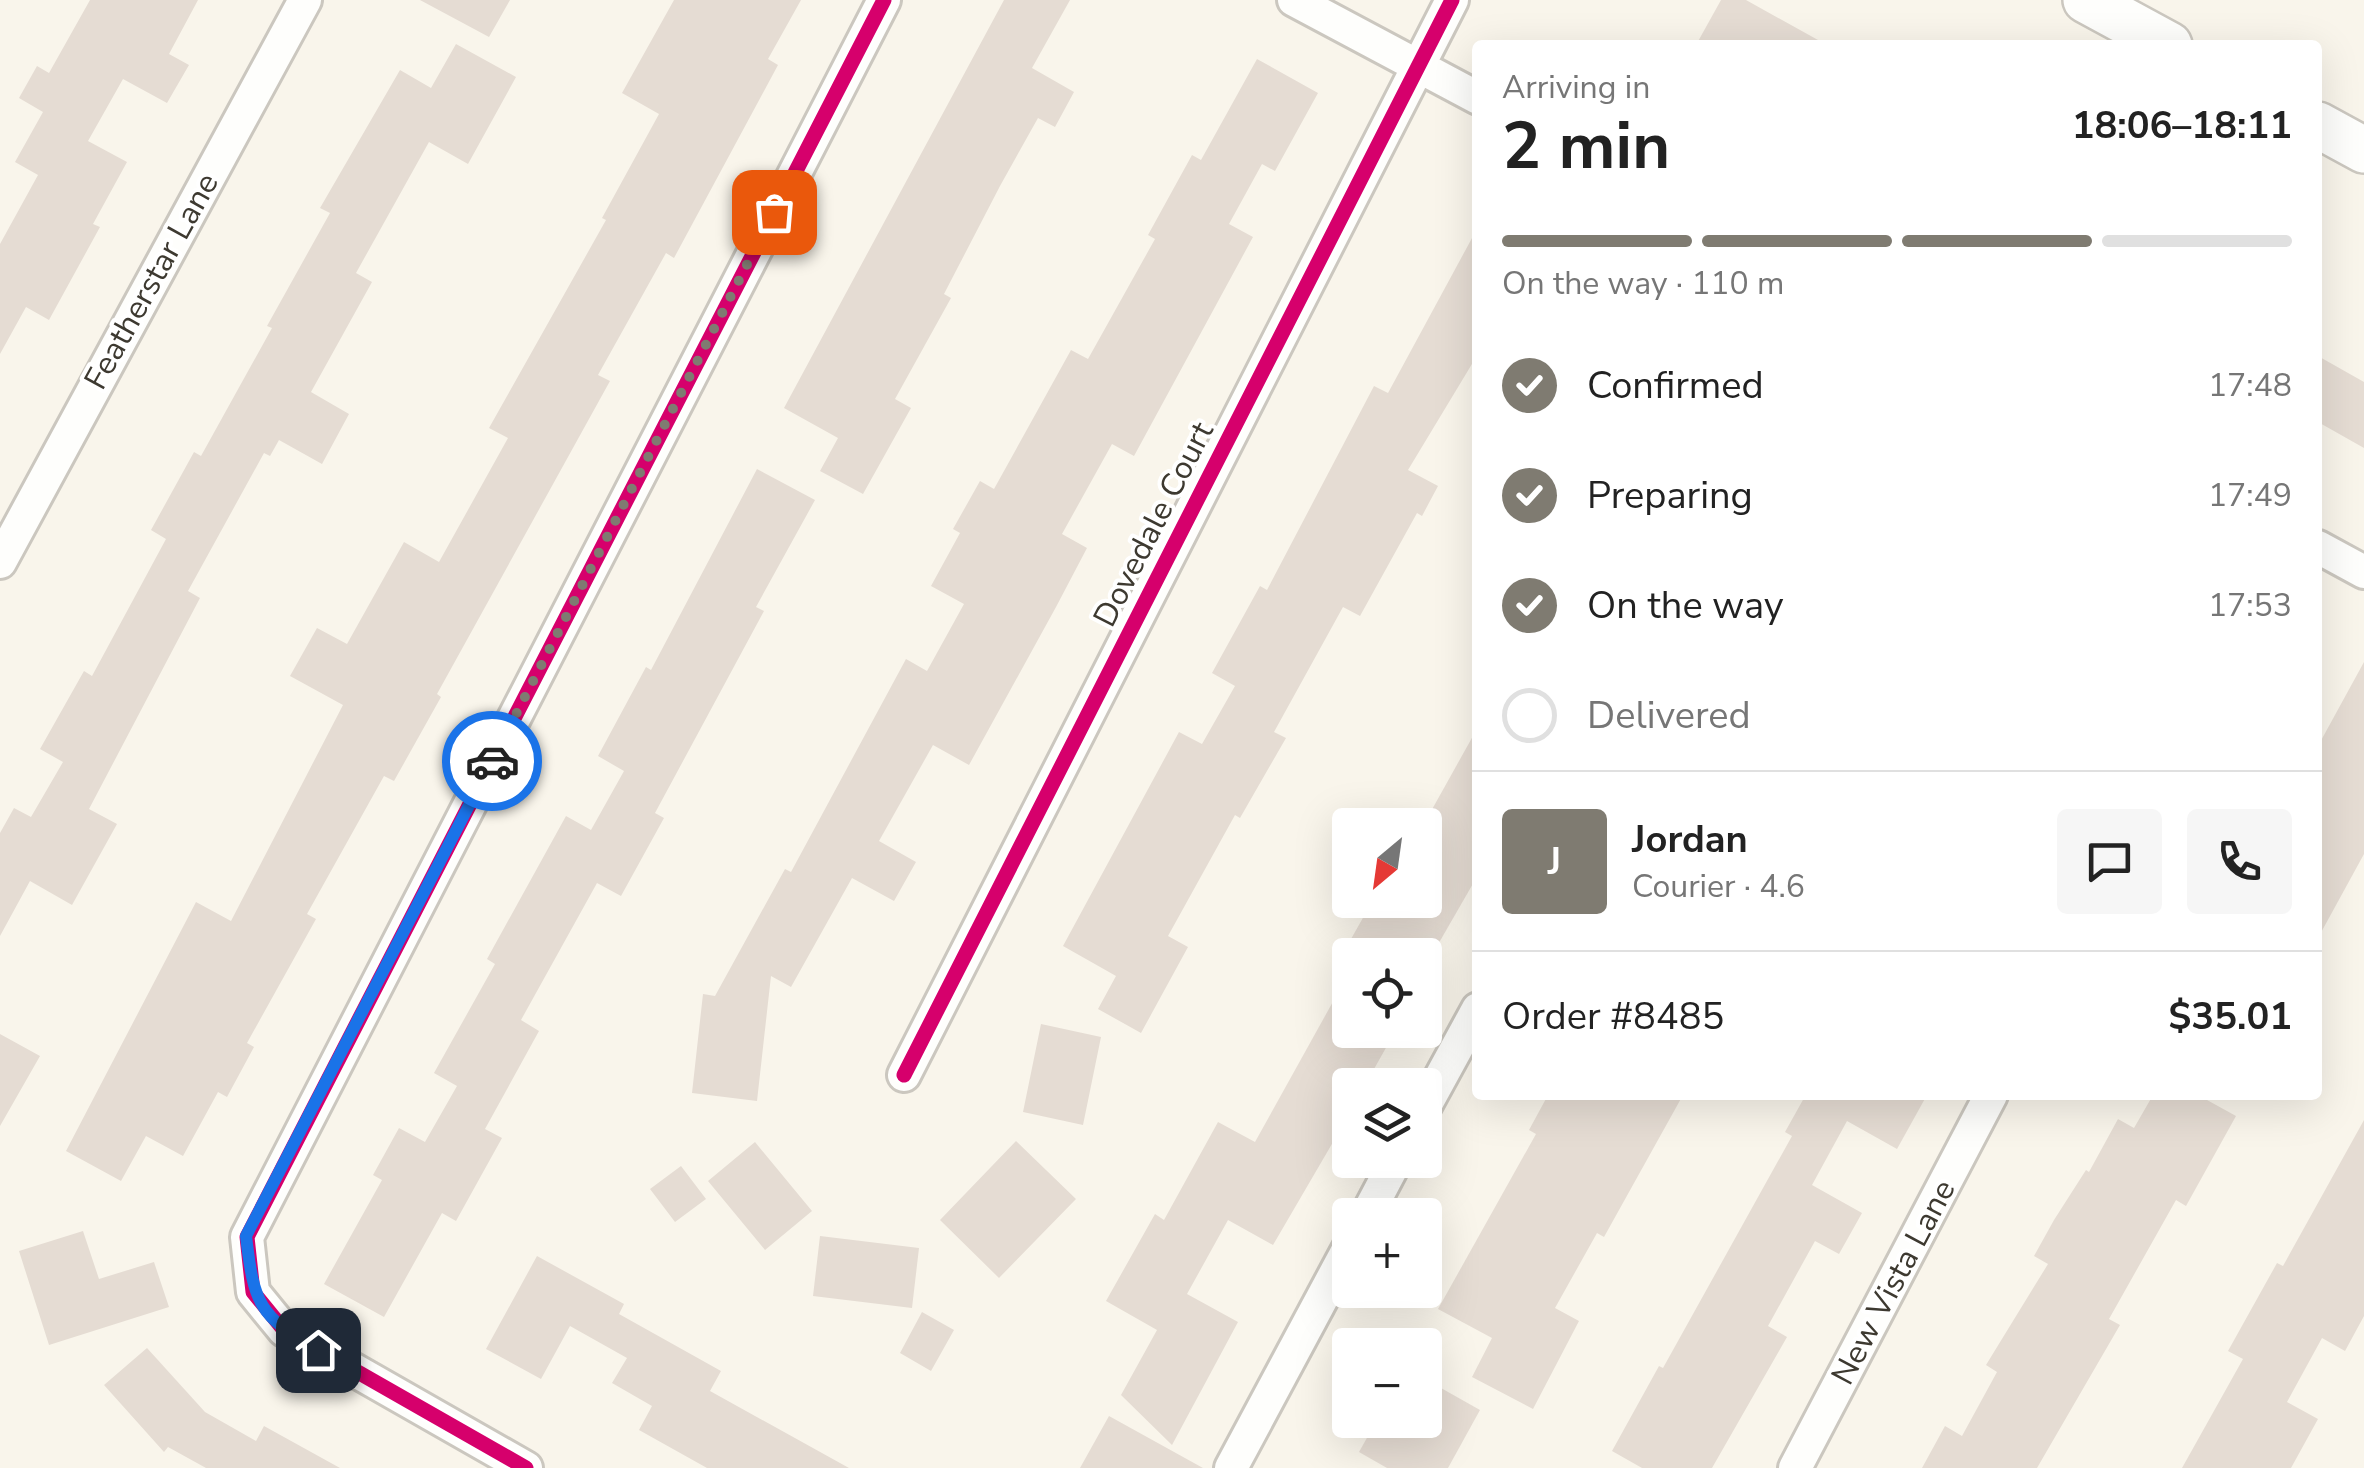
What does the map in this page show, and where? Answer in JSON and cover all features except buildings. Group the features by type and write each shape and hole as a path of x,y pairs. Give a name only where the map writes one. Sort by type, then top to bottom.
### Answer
{"main road":[{"path":"2086,0 2160,40"},
{"path":"2322,127 2364,150"}],"street":[{"name":"Featherstar Lane","path":"0,562 305,0"},
{"path":"526,1468 284,1330 253,1292 246,1236 884,0"},
{"path":"1294,0 1472,95"},
{"name":"Dovedale Court","path":"904,1074 1452,0"},
{"path":"2322,549 2364,572"},
{"path":"1442,1075 1472,1020"},
{"name":"New Vista Lane","path":"1795,1468 1988,1100"},
{"path":"1231,1468 1332,1280"}],"cycle path":[{"path":"526,1468 284,1330 253,1292 247,1237 884,0"},
{"path":"904,1075 1452,0"}],"way so far":[{"path":"492,761 774,212"}],"route":[{"path":"318,1350 284,1330 253,1292 246,1236 492,761"}]}
